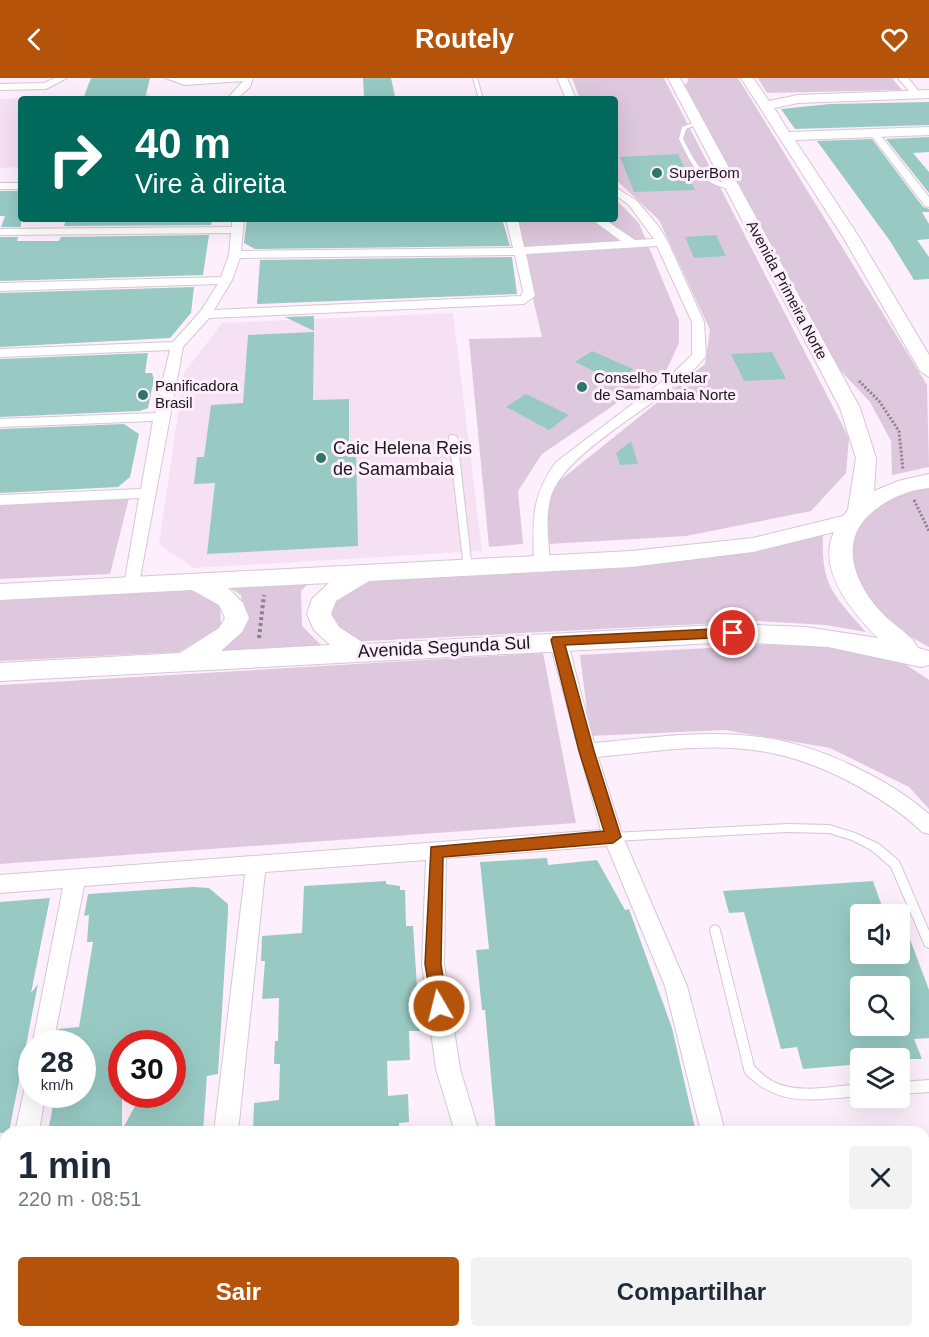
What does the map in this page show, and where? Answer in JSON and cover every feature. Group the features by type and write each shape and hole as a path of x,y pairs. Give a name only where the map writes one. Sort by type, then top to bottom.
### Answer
{"main road":[{"name":"Avenida Primeira Norte","path":"675,78 850,408 865,443 868,466 855,516 841,545 843,573 858,603 884,632 925,660"},
{"path":"747,78 850,237 927,365"},
{"path":"762,101 923,94"},
{"path":"784,136 929,131"},
{"path":"0,592 368,575 700,553 753,545 855,516 885,492 929,481"},
{"path":"360,652 338,641 321,625 319,609 325,598 336,588 368,575"},
{"path":"179,662 219,643 235,626 235,616 227,599 198,583"},
{"name":"Avenida Segunda Sul","path":"0,672 558,640 763,633 833,638 876,645 925,660"}],"street":[{"path":"0,87 46,86 62,78"},
{"path":"170,78 185,82 248,78 247,84 234,96"},
{"path":"562,78 570,96"},
{"path":"903,78 923,94"},
{"path":"874,133 929,204"},
{"path":"0,186 18,186"},
{"path":"542,564 540,502 549,480 561,465 677,377 699,356 698,322 662,242 649,219 618,193"},
{"path":"53,232 56,222"},
{"path":"205,314 524,300 529,294 513,222"},
{"path":"601,222 633,244"},
{"path":"0,232 238,225 235,255 226,280 205,314 177,346 161,417 132,585"},
{"path":"235,255 520,251 662,242"},
{"path":"0,288 226,280"},
{"path":"0,353 177,346"},
{"path":"0,423 161,417"},
{"path":"0,500 148,493"},
{"path":"558,640 586,751 613,837 676,986 711,1126"},
{"path":"586,751 707,740 736,741 794,749 874,784 929,826"},
{"path":"0,884 613,837"},
{"path":"436,852 433,964 448,1069 465,1126"},
{"path":"227,1126 256,865"},
{"path":"45,1030 75,880"},
{"path":"28,1126 31,1108"}],"lane":[{"path":"475,78 480,96"},
{"path":"698,122 684,128 681,139 699,175 733,188"},
{"path":"453,437 468,569"},
{"path":"613,837 788,828 828,829 855,837 875,847 895,864 929,943"},
{"path":"715,930 749,1069 760,1083 772,1090 791,1094 850,1091"},
{"path":"910,1087 929,1086"}],"path":[{"path":"256,657 266,580"}],"shaded area":[{"path":"572,78 664,78 849,438 846,473 811,511 686,536 549,544 547,506 558,482 705,364 710,330 659,220 618,182 618,96 579,96"},
{"path":"687,78 738,78 927,385 929,467 892,475 891,441 870,402 837,367 684,86 689,80"},
{"path":"758,78 892,78 902,90 767,93"},
{"path":"150,93 149,96 75,96"},
{"path":"18,98 18,167 0,168 0,99"},
{"path":"618,202 639,223 679,320 679,343 667,369 542,454 518,491 523,544 489,547 469,339 542,337 515,222 618,222"},
{"name":"Caic Helena Reis de Samambaia","path":"453,313 482,551 193,568 159,544 184,373 222,323"},
{"path":"929,487 929,647 880,614 868,599 857,577 852,558 853,540 860,525 872,511 907,493"},
{"path":"129,498 110,574 0,579 0,505"},
{"path":"823,534 824,566 831,589 866,632 826,625 759,621 349,642 330,624 331,592 349,578 678,561 760,550"},
{"path":"316,575 301,591 302,626 321,645 215,653 242,628 241,595 220,582"},
{"path":"188,584 220,602 221,627 179,652 0,661 0,598"},
{"path":"801,643 899,660 929,680 929,809 909,787 830,748 725,730 590,736 580,655"},
{"path":"543,653 576,823 0,864 0,685"}],"building":[{"path":"91,78 150,78 146,96 84,96"},
{"path":"363,78 391,78 395,96 364,96"},
{"path":"929,102 929,125 795,129 781,109 830,104"},
{"path":"929,137 929,152 913,153 929,172 929,193 886,139"},
{"path":"872,139 923,207 929,209 929,212 922,212 929,224 929,239 917,240 929,257 929,279 914,280 890,241 817,141"},
{"name":"SuperBom","path":"678,154 695,190 634,192 620,157"},
{"path":"0,191 18,191 18,222 21,222 21,227 1,227 5,216 0,216"},
{"path":"65,222 212,222 211,225 64,226"},
{"path":"247,222 503,222 510,246 255,249 244,243"},
{"path":"209,235 203,275 0,281 0,237 18,237 17,241 59,241 61,237"},
{"path":"716,235 726,256 694,258 685,237"},
{"path":"512,257 517,294 257,304 260,260"},
{"path":"194,287 191,313 170,338 0,347 0,293"},
{"path":"314,316 314,331 285,317"},
{"path":"314,332 313,400 349,399 349,447 356,447 358,546 207,554 215,483 194,484 197,457 204,457 211,405 243,403 248,335"},
{"path":"592,351 633,369 616,382 575,362"},
{"path":"772,352 786,379 744,381 731,354"},
{"path":"148,353 145,373 152,373 154,379 148,408 140,411 0,417 0,359"},
{"path":"526,394 569,415 549,430 506,407"},
{"path":"124,424 139,434 130,477 118,487 0,493 0,429"},
{"path":"631,441 638,464 620,465 616,453"},
{"path":"547,858 548,865 597,860 625,910 629,909 672,1028 695,1126 495,1126 485,1010 482,1010 476,950 489,949 480,862"},
{"path":"386,881 386,884 400,886 400,890 405,890 406,926 413,926 420,1031 409,1031 410,1060 387,1061 388,1096 408,1094 409,1122 399,1123 399,1126 253,1126 254,1103 279,1100 280,1064 274,1064 275,1041 278,1041 279,998 262,999 265,961 261,961 262,936 302,933 304,886"},
{"path":"873,881 881,904 850,904 850,964 910,964 910,939 929,990 929,1038 914,1039 922,1059 910,1059 910,1048 850,1048 850,1065 803,1069 797,1047 781,1049 744,912 729,913 723,891"},
{"path":"192,887 209,888 228,904 218,1074 207,1076 203,1126 124,1126 134,1108 186,1108 186,1030 108,1030 108,1108 122,1108 122,1126 49,1126 53,1108 96,1108 96,1030 58,1030 79,1027 93,942 87,942 89,915 84,916 88,894"},
{"path":"50,898 31,993 38,984 29,1030 18,1030 18,1086 10,1126 0,1126 0,902"}],"place":[{"name":"SuperBom","path":"657,173"},
{"name":"Conselho Tutelar de Samambaia Norte","path":"582,387"},
{"name":"Panificadora Brasil","path":"143,395"},
{"name":"Caic Helena Reis de Samambaia","path":"321,458"}],"route":[{"path":"439,1006 433,964 436,852 613,837 586,751 558,640 733,633"}]}
